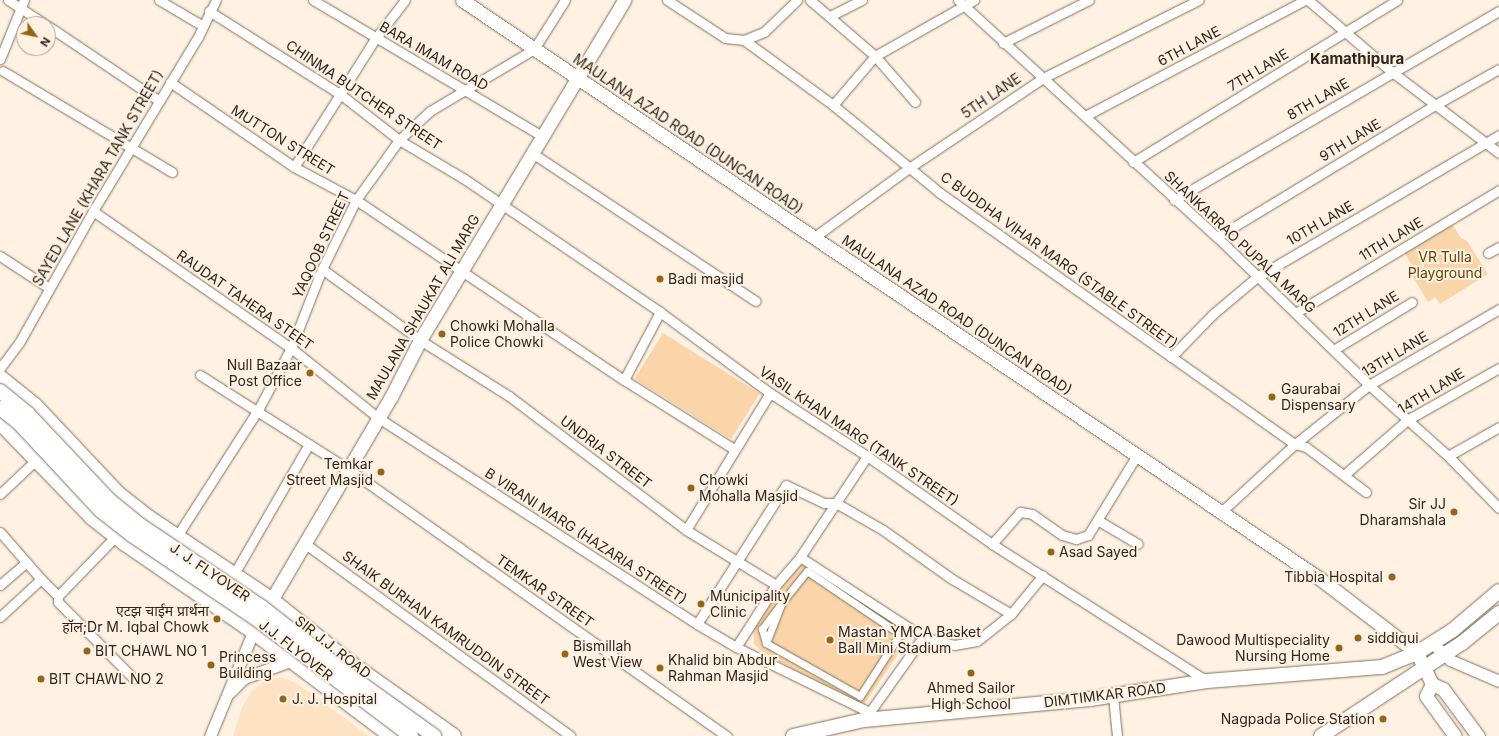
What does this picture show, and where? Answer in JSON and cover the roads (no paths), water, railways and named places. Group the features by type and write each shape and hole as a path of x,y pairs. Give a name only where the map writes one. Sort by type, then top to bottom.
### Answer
{"main road":[{"name":"MAULANA AZAD ROAD (DUNCAN ROAD)","path":"462,0 578,77 813,238 1320,578 1417,653 1425,666 1432,684"},
{"name":"MAULANA SHAUKAT ALI MARG","path":"253,632 378,417 391,398 420,340 462,273 624,0"},
{"name":"SIR J.J. ROAD","path":"0,377 35,405 119,494 177,536 271,600 351,663 454,736"},
{"name":"J. J. FLYOVER","path":"0,391 28,414 109,500 140,525 263,608 345,672 434,736"},
{"name":"J.J. FLYOVER","path":"0,408 19,424 100,510 132,536 255,618 411,736"},
{"path":"0,423 37,459 92,518 115,537 253,632 391,736"},
{"name":"DIMTIMKAR ROAD","path":"793,736 807,735 867,716 1114,696 1207,681 1382,667 1417,653 1453,630 1499,591"},
{"path":"1322,736 1443,655 1499,613"},
{"path":"1455,736 1426,696 1432,684 1443,689 1478,736"}],"street":[{"path":"8,0 22,4 36,16"},
{"path":"159,0 203,26"},
{"name":"SAYED LANE (KHARA TANK STREET)","path":"0,368 19,343 93,211 203,26 209,11 216,0"},
{"name":"BARA IMAM ROAD","path":"313,0 375,39 466,90 542,136"},
{"path":"294,167 375,39 405,0"},
{"name":"YAQOOB STREET","path":"177,536 258,410 291,348 322,268 356,200 399,140 430,111 534,49 565,0"},
{"path":"667,0 725,38 744,40 764,32 797,0"},
{"path":"810,0 875,56 915,102"},
{"path":"830,16 862,0"},
{"path":"833,105 875,56 960,2 974,0"},
{"path":"1003,43 1089,0"},
{"name":"5TH LANE","path":"813,238 909,168 1043,78 1199,0"},
{"path":"1306,0 1392,72 1499,152"},
{"name":"6TH LANE","path":"1085,116 1306,0"},
{"name":"7TH LANE","path":"1133,162 1346,33 1397,0"},
{"name":"SHANKARRAO PUPALA MARG","path":"960,2 1003,43 1085,116 1174,200 1217,237 1256,276 1297,312 1370,385 1448,456 1499,508"},
{"path":"0,59 22,4"},
{"name":"CHINMA BUTCHER STREET","path":"209,11 340,94 399,140 463,178 501,205"},
{"name":"8TH LANE","path":"1174,200 1499,11"},
{"path":"56,31 158,100"},
{"name":"C BUDDHA VIHAR MARG (STABLE STREET)","path":"744,40 833,105 909,168 1171,357 1295,444 1306,448 1366,492"},
{"name":"9TH LANE","path":"1217,237 1435,105 1499,69"},
{"path":"1,72 172,172"},
{"name":"MUTTON STREET","path":"170,82 294,167 356,200 462,273 624,380 734,449"},
{"name":"10TH LANE","path":"1171,357 1213,314 1256,276 1499,135"},
{"path":"532,153 756,301"},
{"name":"11TH LANE","path":"1297,312 1499,190"},
{"name":"VASIL KHAN MARG (TANK STREET)","path":"501,205 660,312 770,393 867,456 992,544 1043,574 1207,681"},
{"name":"RAUDAT TAHERA STEET","path":"93,211 291,348 378,417"},
{"path":"1488,253 1499,247"},
{"path":"0,256 49,288"},
{"name":"UNDRIA STREET","path":"322,268 420,340 509,396 686,530 736,562 776,585"},
{"name":"12TH LANE","path":"1335,349 1412,302"},
{"name":"13TH LANE","path":"1221,512 1295,444 1370,385 1499,309"},
{"path":"624,380 660,312"},
{"name":"14TH LANE","path":"1344,475 1407,420 1499,368"},
{"name":"TEMKAR STREET","path":"200,374 348,469 727,736"},
{"path":"686,530 734,449 770,393"},
{"name":"B VIRANI MARG (HAZARIA STREET)","path":"378,417 697,624 736,647 867,716"},
{"path":"1448,456 1499,427"},
{"path":"234,574 309,444"},
{"path":"992,544 1020,512 1032,514 1062,535 1076,539 1088,535 1099,521 1137,455"},
{"path":"736,647 776,585 800,557 867,456"},
{"path":"0,494 37,459"},
{"path":"697,624 786,485 824,503 836,503 883,530 952,579 1011,614"},
{"path":"1099,521 1138,544"},
{"path":"0,532 41,580 58,596"},
{"path":"115,537 58,596 58,602 133,678"},
{"name":"SHAIK BURHAN KAMRUDDIN STREET","path":"304,543 571,736"},
{"path":"800,557 923,637 954,645 977,641 1011,614 1043,574"},
{"path":"1,583 26,562"},
{"path":"807,570 900,634 860,696 766,644 762,629 782,602 807,570"},
{"path":"0,617 41,580"},
{"path":"210,736 253,632"},
{"path":"867,716 923,637"},
{"path":"1432,643 1443,655 1499,681"},
{"path":"226,695 244,678 290,660"},
{"path":"1114,696 1117,736"}],"place":[{"name":"Badi masjid","path":"660,279"},
{"name":"Chowki Mohalla Police Chowki","path":"442,334"},
{"name":"Null Bazaar Post Office","path":"310,373"},
{"name":"Gaurabai Dispensary","path":"1272,397"},
{"name":"Temkar Street Masjid","path":"381,472"},
{"name":"Chowki Mohalla Masjid","path":"691,488"},
{"name":"Sir JJ Dharamshala","path":"1454,512"},
{"name":"Asad Sayed","path":"1051,552"},
{"name":"Tibbia Hospital","path":"1392,577"},
{"name":"Municipality Clinic","path":"701,604"},
{"name":"एटझ चाईम प्रार्थना हॉल;Dr M. Iqbal Chowk","path":"217,619"},
{"name":"siddiqui","path":"1358,638"},
{"name":"Mastan YMCA Basket Ball Mini Stadium","path":"830,640"},
{"name":"Dawood Multispeciality Nursing Home","path":"1339,648"},
{"name":"BIT CHAWL NO 1","path":"87,651"},
{"name":"Bismillah West View","path":"565,654"},
{"name":"Princess Building","path":"211,665"},
{"name":"Khalid bin Abdur Rahman Masjid","path":"660,668"},
{"name":"Ahmed Sailor High School","path":"971,673"},
{"name":"BIT CHAWL NO 2","path":"41,679"},
{"name":"J. J. Hospital","path":"283,699"},
{"name":"Nagpada Police Station","path":"1383,719"}],"district":[{"name":"Kamathipura","path":"1357,59"}],"park label":[{"name":"VR Tulla Playground","path":"1445,266"}]}
